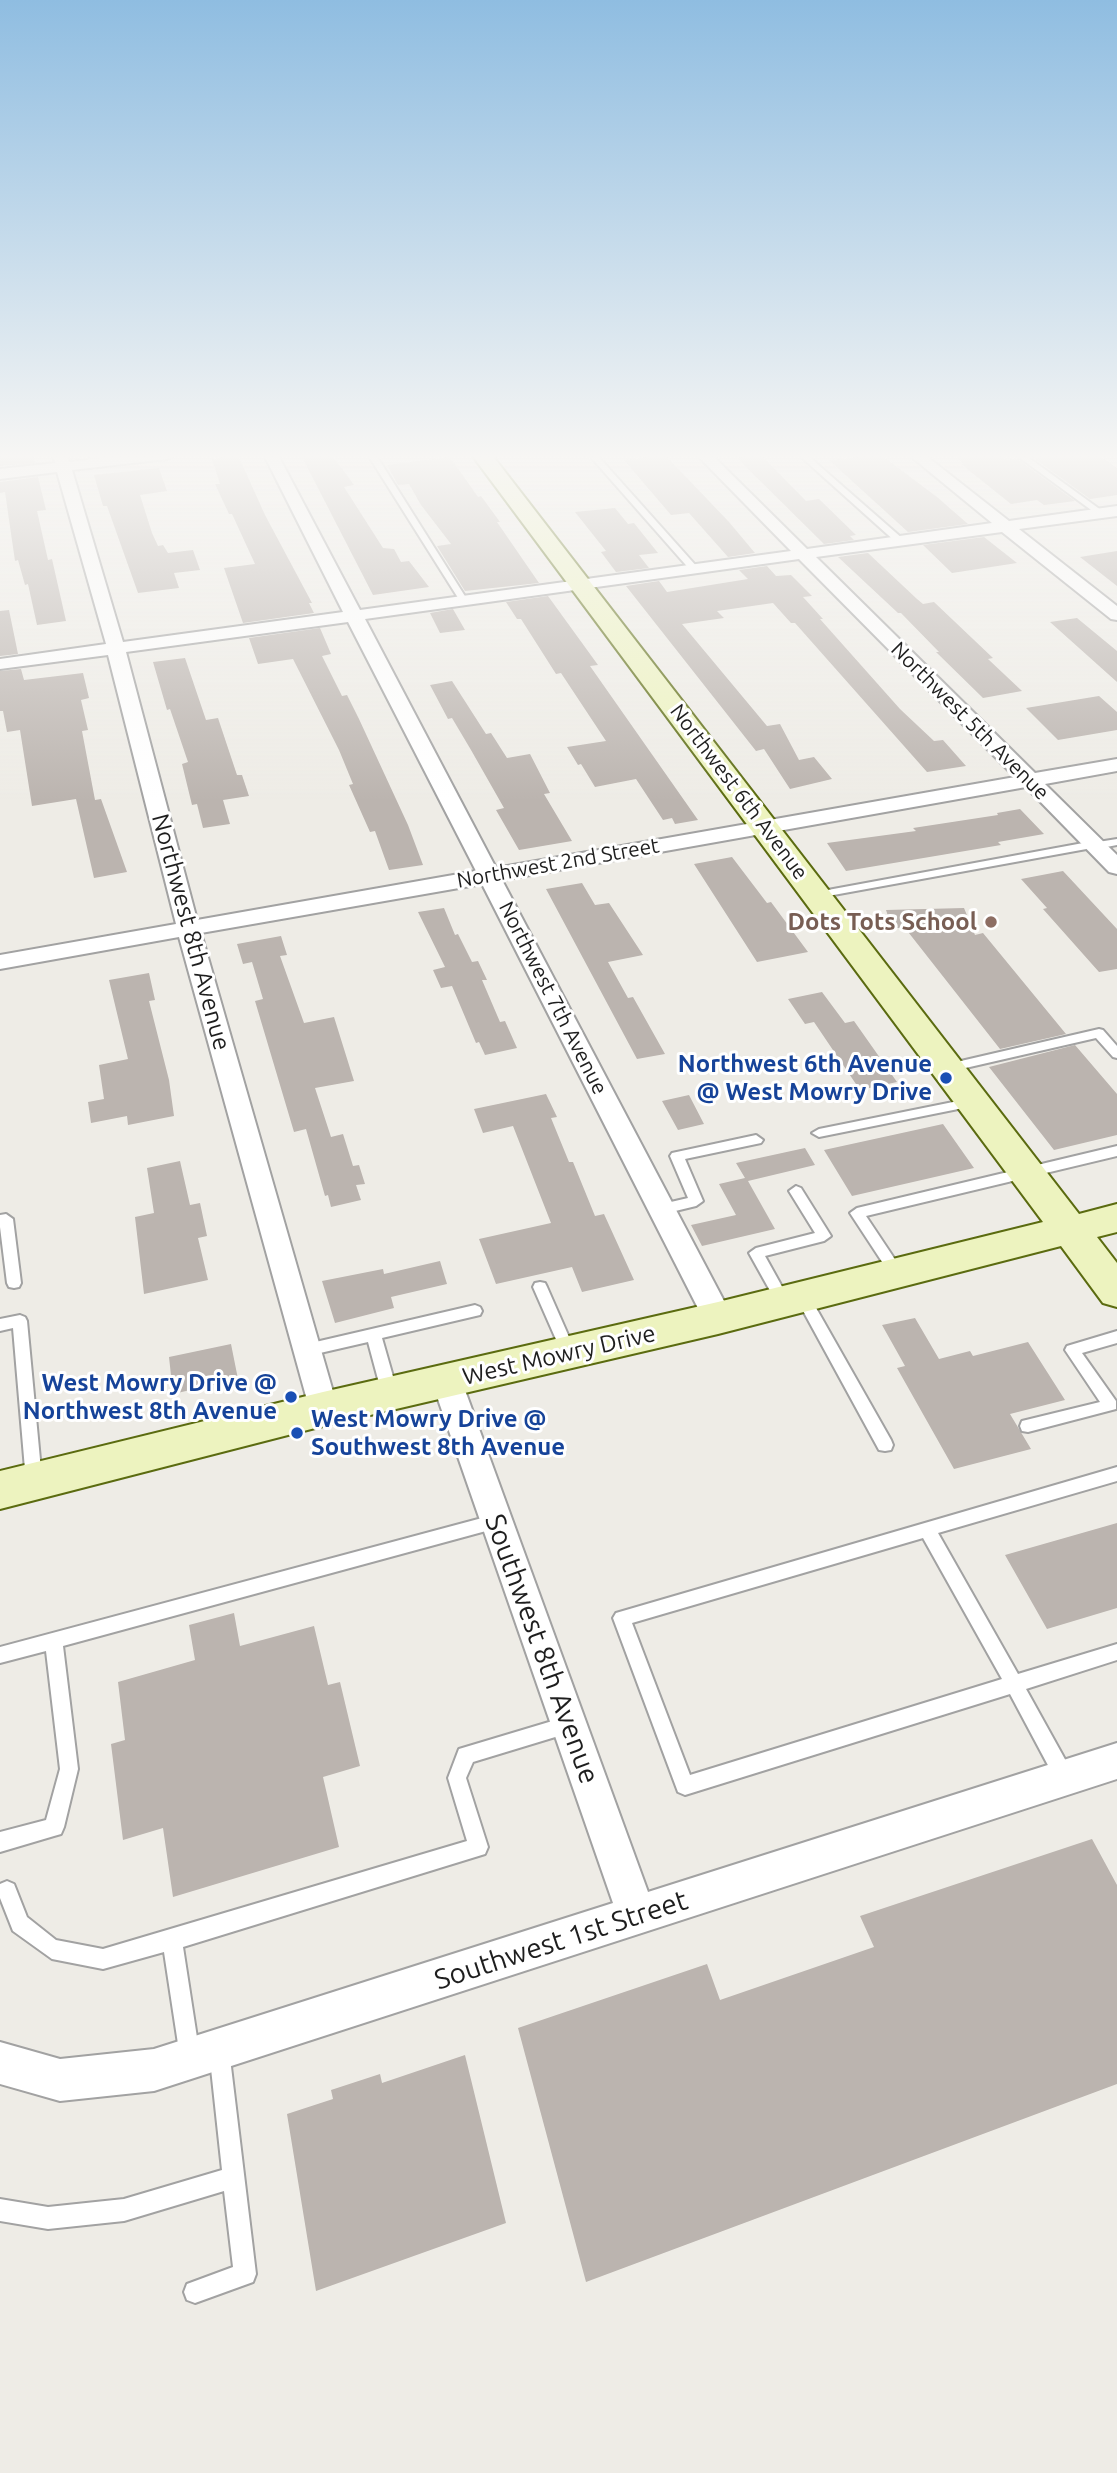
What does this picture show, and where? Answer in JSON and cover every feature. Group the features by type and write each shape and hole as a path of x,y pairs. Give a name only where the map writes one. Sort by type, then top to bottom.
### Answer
{"street":[{"name":"Northwest 8th Avenue","path":"93,570 188,928 323,1409"},
{"name":"Northwest 7th Avenue","path":"333,570 719,1318"},
{"name":"Northwest 6th Avenue","path":"572,570 1117,1292"},
{"path":"0,664 692,570"},
{"name":"Northwest 5th Avenue","path":"818,570 1117,867"},
{"path":"1061,570 1117,615"},
{"name":"Northwest 2nd Street","path":"0,962 1117,765"},
{"name":"West Mowry Drive","path":"17,1486 323,1409 719,1318 1117,1218"},
{"name":"Southwest 8th Avenue","path":"447,1382 637,1916"},
{"name":"Southwest 1st Street","path":"0,2063 60,2080 154,2070 1117,1761"}],"lane":[{"path":"445,570 464,601"},
{"path":"817,895 1117,842"},
{"path":"948,1068 1099,1034 1117,1054"},
{"path":"819,1133 973,1102"},
{"path":"663,1209 696,1201 677,1156 756,1140"},
{"path":"897,1273 856,1213 1117,1151"},
{"path":"796,1191 824,1236 756,1253 792,1299 885,1445"},
{"path":"0,1220 6,1219 14,1283"},
{"path":"540,1287 569,1353"},
{"path":"307,1350 475,1311"},
{"path":"0,1325 20,1321 17,1486"},
{"path":"374,1335 390,1394"},
{"path":"1028,1426 1114,1404 1072,1350 1117,1337"},
{"path":"1117,1474 622,1618 685,1786 1117,1652"},
{"path":"0,1655 496,1521"},
{"path":"927,1529 1065,1778"},
{"path":"0,1842 54,1827 69,1769 54,1641"},
{"path":"6,1891 20,1924 52,1949 103,1959 172,1940 478,1847 457,1778 466,1755 569,1725"},
{"path":"172,1940 204,2054 234,2177 246,2274 195,2292"},
{"path":"0,2210 48,2217 124,2210 234,2177"}],"building":[{"path":"21,570 55,570 66,621 37,625 28,584 25,585"},
{"path":"130,570 196,570 174,573 179,588 138,593"},
{"path":"225,570 295,570 312,603 309,603 314,613 243,623"},
{"path":"360,570 416,570 429,587 373,595"},
{"path":"452,570 530,570 539,583 465,591"},
{"path":"739,570 771,570 776,576 791,575 812,596 803,597 823,619 820,619 900,709 934,741 943,740 966,766 927,772 795,623 791,623 773,603 717,611 724,618 682,624 767,726 780,724 799,760 814,757 832,779 790,789 764,749 756,751 626,586 659,581 667,592 748,579"},
{"path":"852,570 887,570 923,604 934,602 993,658 988,659 1022,691 983,698 901,613"},
{"path":"1097,570 1117,570 1117,586"},
{"path":"548,596 598,665 590,666 698,820 675,824 672,818 663,820 636,779 595,787 581,764 578,765 567,747 606,741 561,673 556,674 521,619 517,619 506,602"},
{"path":"453,609 465,630 440,633 430,613"},
{"path":"9,610 18,654 0,656 0,611"},
{"path":"1077,618 1117,651 1117,682 1050,622"},
{"path":"320,628 331,654 322,656 342,696 347,695 359,719 408,825 423,865 389,870 375,831 370,832 349,785 353,784 339,750 293,659 258,664 249,638"},
{"path":"185,658 206,720 218,718 237,775 242,775 249,796 223,800 230,824 203,828 197,804 192,805 182,764 188,762 170,709 167,710 153,662"},
{"path":"21,669 24,680 83,673 89,698 81,700 88,730 82,731 95,800 101,799 127,872 94,878 76,799 32,806 20,730 7,732 3,711 0,711 0,671"},
{"path":"452,681 486,734 491,733 507,758 530,754 550,793 544,794 572,841 519,850 496,810 504,808 452,718 448,719 430,685"},
{"path":"1099,696 1117,712 1117,730 1058,740 1026,708"},
{"path":"1020,809 1044,834 998,842 1001,845 846,871 827,843 916,831 913,828"},
{"path":"732,857 767,903 771,902 808,952 757,962 694,864"},
{"path":"1063,871 1117,929 1117,969 1099,972 1043,909 1047,908 1021,879"},
{"path":"582,883 595,905 609,903 643,955 608,962 628,998 633,997 665,1054 637,1059 546,889"},
{"path":"444,908 455,935 458,934 472,962 478,961 487,980 482,980 500,1022 505,1021 517,1048 485,1055 479,1042 476,1043 452,986 441,988 433,970 445,967 418,912"},
{"path":"964,908 975,935 983,933 1066,1034 1000,1049 905,928 892,928 886,910"},
{"path":"281,936 287,955 280,956 304,1023 334,1017 354,1081 315,1088 331,1137 343,1134 353,1166 359,1165 365,1184 356,1185 361,1200 331,1207 328,1195 325,1196 306,1129 294,1132 255,1001 263,999 252,962 243,964 237,944"},
{"path":"149,973 155,1000 149,1001 169,1080 174,1116 128,1125 127,1116 91,1123 88,1102 104,1099 99,1065 128,1059 109,980"},
{"path":"822,992 845,1023 854,1021 897,1082 860,1090 814,1022 805,1024 788,999"},
{"path":"1075,1045 1117,1094 1117,1135 1054,1150 989,1067"},
{"path":"546,1094 557,1117 551,1118 569,1162 573,1162 595,1216 604,1214 634,1280 582,1292 572,1267 496,1284 479,1239 551,1223 513,1126 483,1133 474,1109"},
{"path":"689,1095 704,1124 678,1130 662,1101"},
{"path":"943,1124 974,1168 852,1196 824,1150"},
{"path":"805,1148 815,1165 748,1181 775,1229 702,1246 691,1225 736,1215 719,1184 745,1178 736,1163"},
{"path":"180,1161 190,1205 200,1203 207,1236 198,1238 208,1280 144,1294 135,1217 154,1213 147,1168"},
{"path":"440,1261 447,1284 391,1297 394,1308 335,1323 322,1281 383,1269 384,1274"},
{"path":"915,1318 939,1359 970,1351 973,1356 1028,1342 1065,1400 1010,1414 1031,1449 954,1469 897,1368 905,1366 882,1325"},
{"path":"231,1344 238,1379 173,1394 169,1357"},
{"path":"1117,1523 1117,1608 1047,1629 1005,1555"},
{"path":"234,1613 240,1646 314,1626 328,1685 340,1682 360,1766 323,1777 339,1847 173,1897 163,1828 123,1840 111,1744 125,1740 118,1682 195,1660 189,1625"},
{"path":"1092,1839 1117,1885 1117,2084 586,2282 518,2028 707,1964 720,2000 874,1947 860,1916"},
{"path":"465,2055 506,2223 316,2291 287,2114 333,2099 331,2090 380,2074 382,2083"}],"place":[{"name":"Dots Tots School","path":"991,922"},
{"name":"Northwest 6th Avenue @ West Mowry Drive","path":"946,1078"},
{"name":"West Mowry Drive @ Northwest 8th Avenue","path":"291,1397"},
{"name":"West Mowry Drive @ Southwest 8th Avenue","path":"297,1433"}]}
